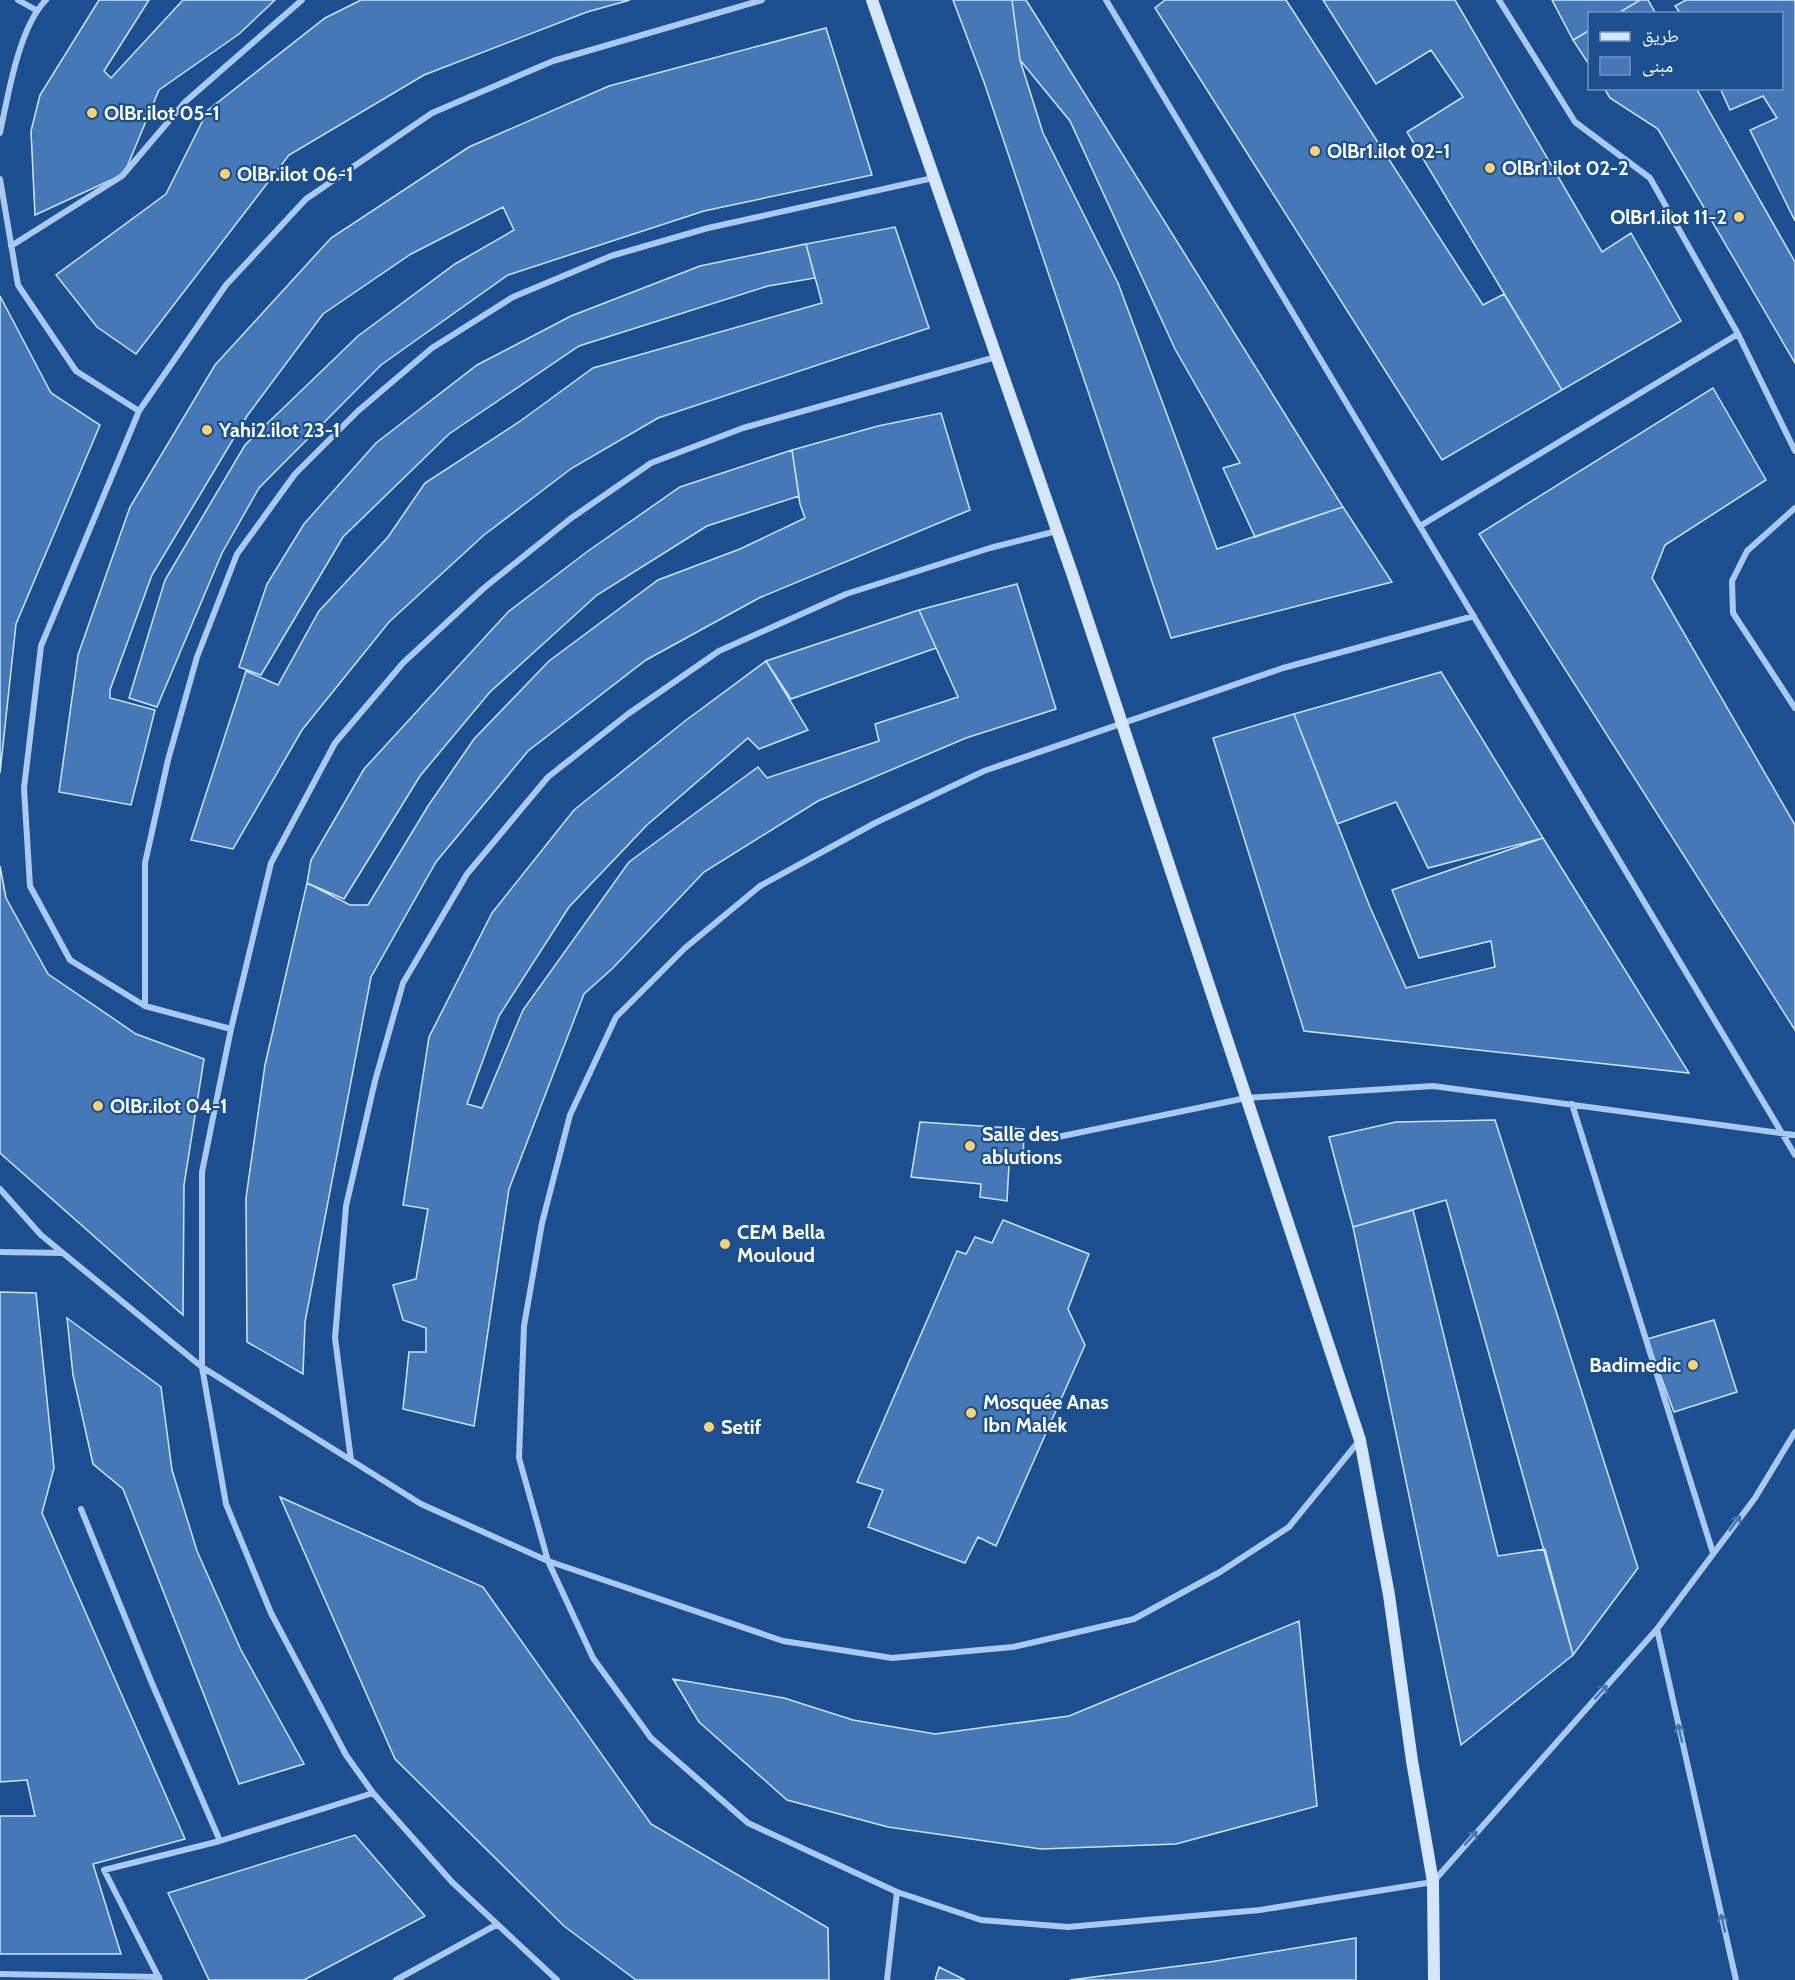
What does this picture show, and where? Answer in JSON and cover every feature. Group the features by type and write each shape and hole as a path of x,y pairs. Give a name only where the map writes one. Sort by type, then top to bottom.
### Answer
{"main road":[{"path":"872,0 1057,531 1360,1440 1389,1595 1412,1761 1432,1882 1434,1980"}],"street":[{"path":"18,0 36,10"},
{"path":"0,133 13,73 36,10 46,0"},
{"path":"11,246 122,176 185,102 302,0"},
{"path":"231,1029 145,1006 70,960 30,886 24,788 41,646 139,411 226,285 306,199 432,113 553,61 762,0"},
{"path":"1106,0 1795,1155"},
{"path":"1498,0 1575,122 1650,178 1738,334 1795,451"},
{"path":"145,1006 145,863 168,760 193,668 237,554 295,474 358,411 432,348 513,297 611,256 708,228 933,178"},
{"path":"0,179 18,285 76,371 139,411"},
{"path":"1420,526 1738,334"},
{"path":"556,1980 452,1882 373,1793 346,1755 271,1613 226,1504 202,1367 202,1172 231,1029 271,863 335,743 403,663 484,588 570,519 651,463 742,428 996,357"},
{"path":"1795,508 1746,551 1731,582 1733,613 1795,708"},
{"path":"351,1460 335,1338 346,1206 375,1080 403,983 467,874 548,777 628,714 720,651 846,594 990,548 1057,531"},
{"path":"1474,616 1283,668 984,771 875,823 760,886 685,948 616,1017 570,1115 542,1223 525,1326 519,1458 548,1561 593,1658 651,1738 748,1823 897,1892 981,1920 1068,1927 1260,1910 1432,1882 1657,1629 1755,1498 1795,1432"},
{"path":"1048,1139 1246,1098 1432,1086 1795,1135"},
{"path":"1572,1104 1713,1553"},
{"path":"0,1189 41,1234 202,1367 421,1504 548,1561 783,1641 892,1658 1013,1647 1134,1618 1220,1572 1289,1527 1360,1440"},
{"path":"0,1252 64,1253"},
{"path":"81,1509 151,1681 220,1841"},
{"path":"1657,1629 1736,1980"},
{"path":"0,1974 160,1979 104,1870 220,1841 373,1793"},
{"path":"887,1980 897,1892"},
{"path":"396,1980 496,1925"}],"building":[{"name":"OlBr.ilot 05-1","path":"99,0 149,0 104,71 111,78 183,0 275,0 239,34 159,90 124,174 35,215 31,131 40,95"},
{"name":"OlBr.ilot 06-1","path":"361,0 630,0 587,12 424,75 289,155 136,354 97,327 56,275 166,194 208,110 325,18"},
{"path":"953,0 1012,0 1020,60 1043,133 1118,283 1217,549 1343,507 1392,582 1171,638 984,82"},
{"path":"1012,0 1026,0 1343,507 1255,537 1223,468 1240,463 1175,349 1070,121 1020,60"},
{"name":"OlBr1.ilot 02-1","path":"1165,0 1286,0 1483,305 1504,294 1562,390 1442,460 1155,8"},
{"name":"OlBr1.ilot 02-2","path":"1323,0 1455,0 1602,252 1631,233 1681,321 1562,390 1407,132 1463,97 1431,50 1376,84"},
{"path":"1552,0 1640,0 1620,12 1588,12 1588,31 1573,40"},
{"path":"1640,0 1648,0 1655,12 1620,12"},
{"path":"1686,0 1795,0 1795,221 1750,130 1777,118 1763,96 1730,110 1721,90 1783,90 1783,12 1680,12 1675,6"},
{"name":"Yahi2.ilot 23-1","path":"826,28 872,175 704,211 508,275 381,365 259,488 222,553 157,707 129,698 165,580 245,445 358,336 455,264 514,230 503,207 411,254 323,314 247,416 152,575 110,690 110,698 155,710 131,805 59,792 78,655 130,507 215,365 331,238 469,147 609,86"},
{"path":"1588,31 1588,63 1573,40"},
{"name":"OlBr1.ilot 11-2","path":"1605,90 1697,90 1795,262 1795,363 1658,129 1610,98"},
{"path":"895,227 929,328 658,418 572,468 484,535 389,622 302,730 233,849 191,840 246,671 278,685 319,611 388,537 425,483 519,422 593,368 822,303 806,244"},
{"path":"806,244 815,278 768,286 579,346 449,434 343,537 261,675 239,667 267,584 304,524 376,443 477,365 571,316 700,266"},
{"path":"0,296 51,393 100,425 16,624 0,773"},
{"path":"1713,388 1766,480 1665,545 1652,578 1795,825 1795,1030 1479,534"},
{"path":"941,413 970,510 759,598 646,660 528,751 436,862 371,977 305,1322 303,1374 247,1342 246,1198 265,1065 307,883 350,905 368,905 428,806 474,739 549,661 658,580 740,549 805,518 800,504 792,450 878,426"},
{"path":"792,450 799,496 707,526 597,595 490,692 420,776 344,899 307,883 311,860 364,769 508,612 588,551 680,487"},
{"path":"1017,584 1056,709 966,738 818,801 704,872 613,968 584,994 509,1189 474,1426 403,1409 409,1352 426,1352 426,1328 403,1320 393,1285 416,1279 428,1209 403,1205 429,1037 492,913 574,810 685,721 766,661 808,730 759,749 748,738 647,825 569,907 499,1016 467,1104 482,1108 523,1010 629,862 758,767 767,778 879,741 875,724 958,697 919,610"},
{"path":"919,610 936,648 791,699 766,661"},
{"path":"1441,672 1543,838 1428,868 1396,802 1337,824 1294,714"},
{"path":"1294,714 1370,907 1406,988 1495,967 1491,941 1419,958 1392,890 1543,838 1689,1073 1304,1031 1213,738"},
{"name":"OlBr.ilot 04-1","path":"0,866 6,898 48,974 136,1034 204,1059 184,1185 183,1315 0,1153"},
{"path":"1495,1120 1638,1568 1573,1655 1446,1200 1353,1227 1329,1137 1396,1122"},
{"name":"Salle des ablutions","path":"920,1122 1024,1129 1023,1164 1009,1164 1007,1201 980,1197 981,1184 911,1177"},
{"path":"1413,1210 1498,1556 1545,1549 1573,1655 1461,1745 1353,1227"},
{"name":"Mosquée Anas Ibn Malek","path":"1003,1220 1089,1254 1068,1309 1085,1345 996,1546 978,1537 965,1563 868,1527 883,1490 857,1482 957,1251 966,1254 975,1237 992,1243"},
{"path":"0,1292 36,1293 54,1468 42,1513 185,1839 93,1864 121,1954 0,1954 0,1816 35,1816 27,1780 0,1782"},
{"path":"67,1318 161,1387 172,1470 197,1551 241,1650 304,1764 239,1784 123,1489 93,1464 73,1375"},
{"name":"Badimedic","path":"1714,1320 1737,1392 1674,1412 1647,1339"},
{"path":"280,1497 483,1587 651,1824 828,1928 829,1980 636,1980 564,1926 395,1759"},
{"path":"1299,1621 1317,1806 1176,1844 1041,1849 888,1827 787,1800 699,1722 673,1679 784,1698 853,1720 935,1734 1069,1716"},
{"path":"355,1835 425,1916 304,1980 209,1980 168,1893"},
{"path":"1356,1938 1356,1980 1070,1980 1210,1962"},
{"path":"939,1967 965,1980 935,1980"}],"place":[{"name":"OlBr.ilot 05-1","path":"92,113"},
{"name":"OlBr1.ilot 02-1","path":"1315,151"},
{"name":"OlBr1.ilot 02-2","path":"1490,168"},
{"name":"OlBr.ilot 06-1","path":"225,174"},
{"name":"OlBr1.ilot 11-2","path":"1739,217"},
{"name":"Yahi2.ilot 23-1","path":"207,430"},
{"name":"OlBr.ilot 04-1","path":"98,1106"},
{"name":"Salle des ablutions","path":"970,1146"},
{"name":"CEM Bella Mouloud","path":"725,1244"},
{"name":"Badimedic","path":"1693,1365"},
{"name":"Mosquée Anas Ibn Malek","path":"971,1413"},
{"name":"Setif","path":"709,1427"}]}
